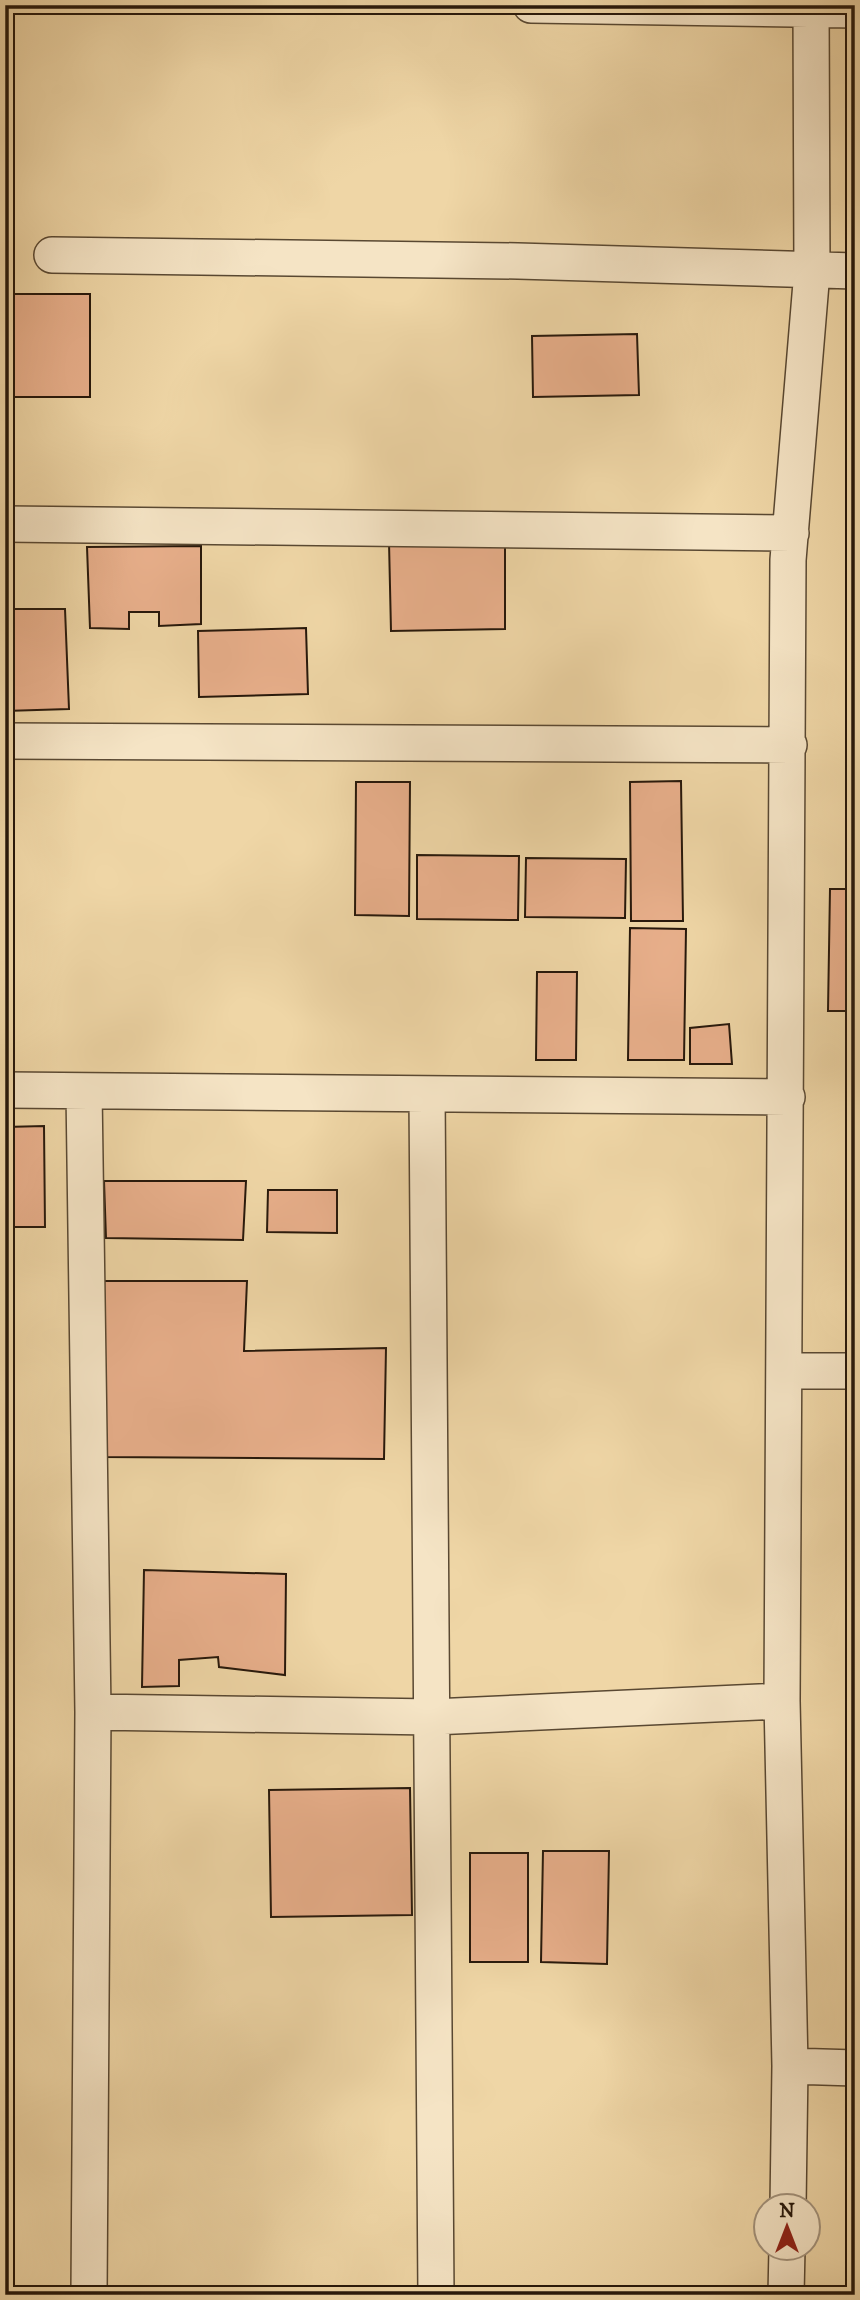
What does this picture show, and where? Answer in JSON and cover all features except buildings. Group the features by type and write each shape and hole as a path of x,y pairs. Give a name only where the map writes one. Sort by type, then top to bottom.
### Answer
{"street":[{"path":"531,5 811,7 855,10"},
{"path":"788,2192 790,2066 782,1701 788,559 812,271 811,7"},
{"path":"52,255 518,261 855,271"},
{"path":"5,524 792,533"},
{"path":"5,741 789,745"},
{"path":"5,1090 787,1097"},
{"path":"84,1091 93,1712 89,2295"},
{"path":"427,1094 436,2295"},
{"path":"783,1371 855,1371"},
{"path":"93,1712 433,1717 782,1701"},
{"path":"790,2066 855,2068"},
{"path":"786,2295 787,2262"}]}
